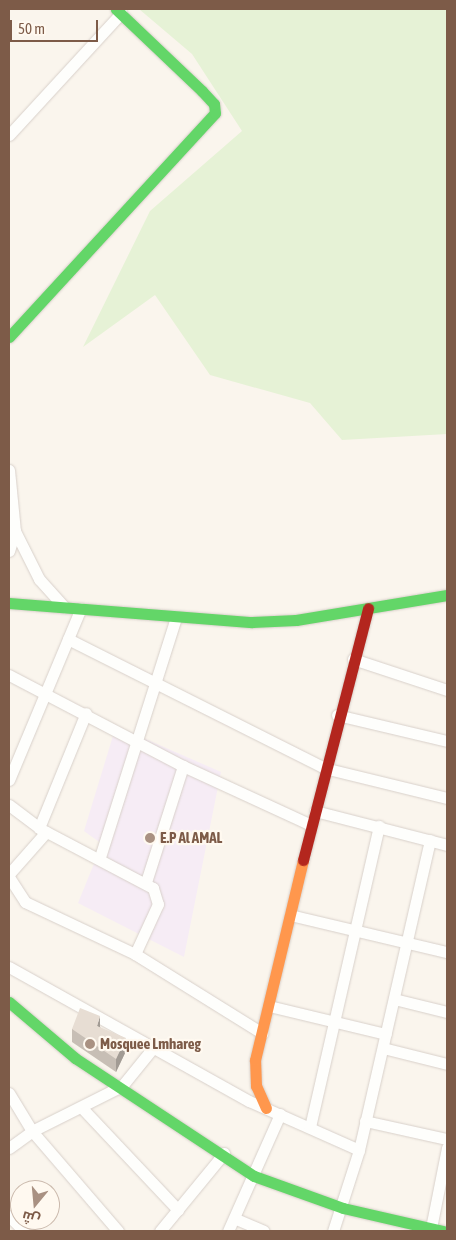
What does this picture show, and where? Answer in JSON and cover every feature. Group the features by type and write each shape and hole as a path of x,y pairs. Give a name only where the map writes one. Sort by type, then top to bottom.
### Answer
{"street":[{"path":"9,135 119,11 214,104 215,113 9,337"},
{"path":"9,470 16,531 39,579 64,607"},
{"path":"9,551 16,531"},
{"path":"10,606 81,608 176,618 273,621 447,595"},
{"path":"9,780 81,608"},
{"path":"266,1108 254,1075 262,1033 337,715 368,608"},
{"path":"100,857 176,618"},
{"path":"68,640 324,768 447,798"},
{"path":"353,659 447,690"},
{"path":"9,676 45,691 183,766 311,825"},
{"path":"86,713 43,830 9,876 25,902 135,954 262,1033"},
{"path":"337,715 447,741"},
{"path":"146,882 183,766"},
{"path":"9,805 43,830 100,857 146,882 158,904 135,954"},
{"path":"315,810 447,845"},
{"path":"310,1128 379,826"},
{"path":"332,1231 343,1208 359,1150 430,840"},
{"path":"290,915 447,952"},
{"path":"9,968 152,1049 266,1108 359,1150"},
{"path":"394,999 447,1012"},
{"path":"9,1002 75,1058 122,1086 224,1153 254,1176 343,1208 430,1230 443,1231"},
{"path":"269,1006 386,1034"},
{"path":"383,1048 447,1064"},
{"path":"9,1148 32,1130 82,1108 122,1086 152,1049"},
{"path":"9,1092 32,1130 118,1231"},
{"path":"82,1108 178,1210"},
{"path":"228,1231 236,1220 280,1114"},
{"path":"365,1121 447,1139"},
{"path":"430,1230 447,1148"},
{"path":"160,1231 224,1153"},
{"path":"9,1216 24,1231"},
{"path":"236,1220 264,1231"}],"shaded area":[{"name":"E.P Al AMAL","path":"116,726 221,772 184,957 78,903 102,844 84,831"}],"green space":[{"path":"139,9 447,9 447,434 342,440 310,403 210,375 155,295 83,347 150,211 242,131 192,54"}],"building":[{"path":"80,1008 100,1016 97,1026 126,1038 116,1059 72,1029"}],"traffic: fast":[{"path":"9,337 215,113 214,104 202,91 116,9"},
{"path":"9,603 252,622 296,620 447,595"},
{"path":"9,1002 75,1058 254,1176 343,1208 443,1231"}],"traffic: slow":[{"path":"266,1108 256,1086 255,1060 303,860"}],"traffic: jam":[{"path":"303,860 368,608"}],"place":[{"name":"E.P Al AMAL","path":"150,838"},
{"name":"Mosquee Lmhareg","path":"90,1044"}]}
